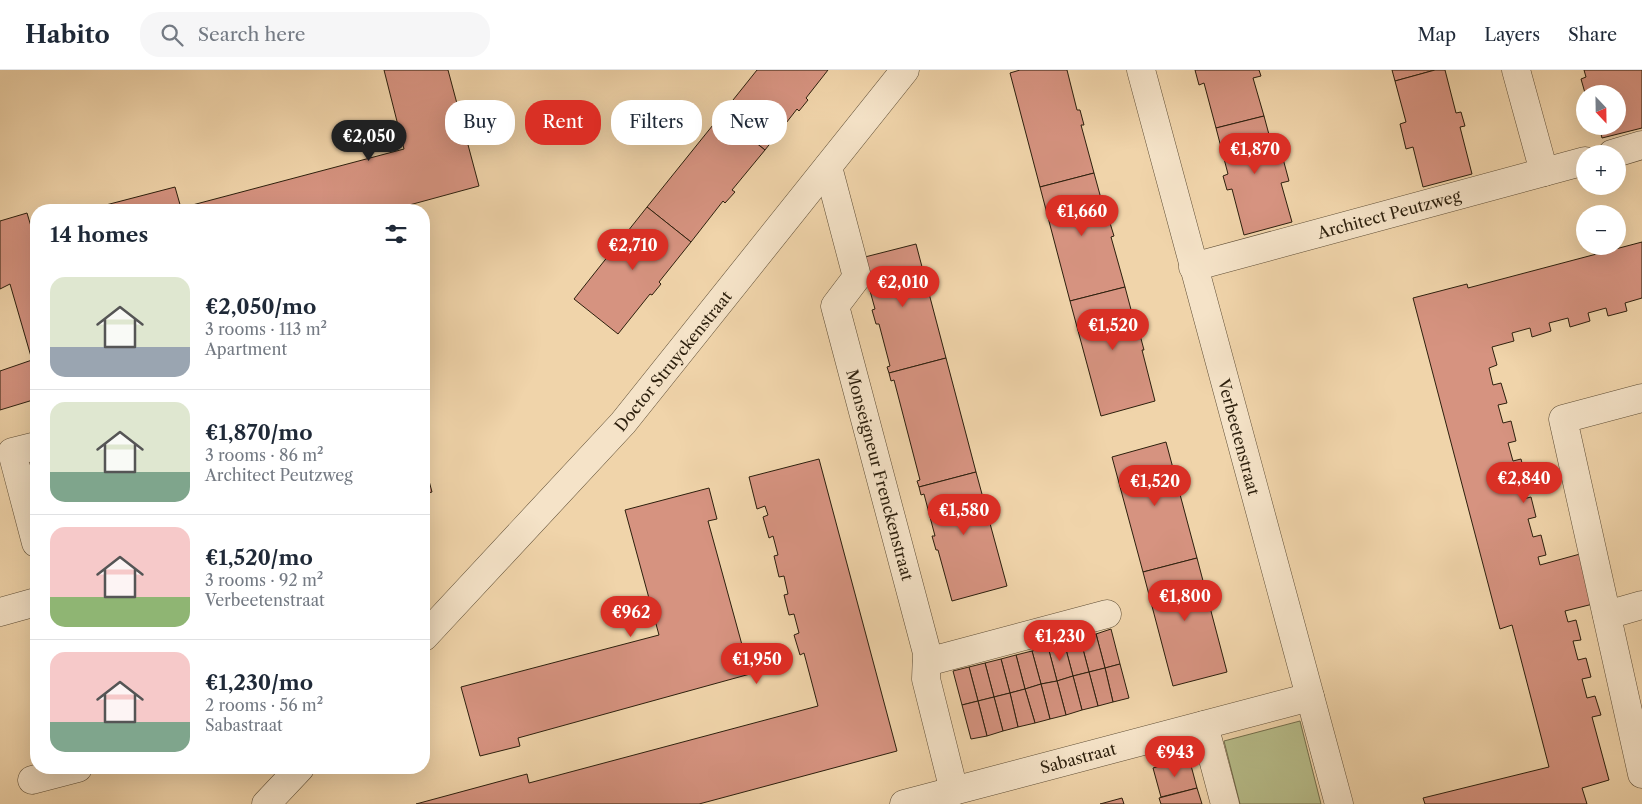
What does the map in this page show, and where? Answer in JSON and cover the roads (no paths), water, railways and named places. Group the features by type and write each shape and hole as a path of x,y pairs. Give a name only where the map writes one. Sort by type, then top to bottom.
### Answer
{"street":[{"name":"Doctor Struyckenstraat","path":"430,631 623,423 904,70"},
{"name":"Verbeetenstraat","path":"1140,70 1339,804"},
{"path":"1516,70 1544,172"},
{"path":"1626,150 1642,145"},
{"name":"Architect Peutzweg","path":"1193,267 1576,163"},
{"name":"Monseigneur Frenckenstraat","path":"828,167 857,277 835,306 927,653 926,679 949,796"},
{"path":"1642,398 1564,420 1642,774"},
{"path":"30,448 12,452 30,520"},
{"path":"0,612 30,604"},
{"path":"1607,615 1642,605"},
{"path":"927,662 1107,614"},
{"name":"Sabastraat","path":"904,804 949,796 1310,697"},
{"path":"1204,725 1225,804"},
{"path":"32,780 55,774"},
{"path":"266,804 294,774"}]}
